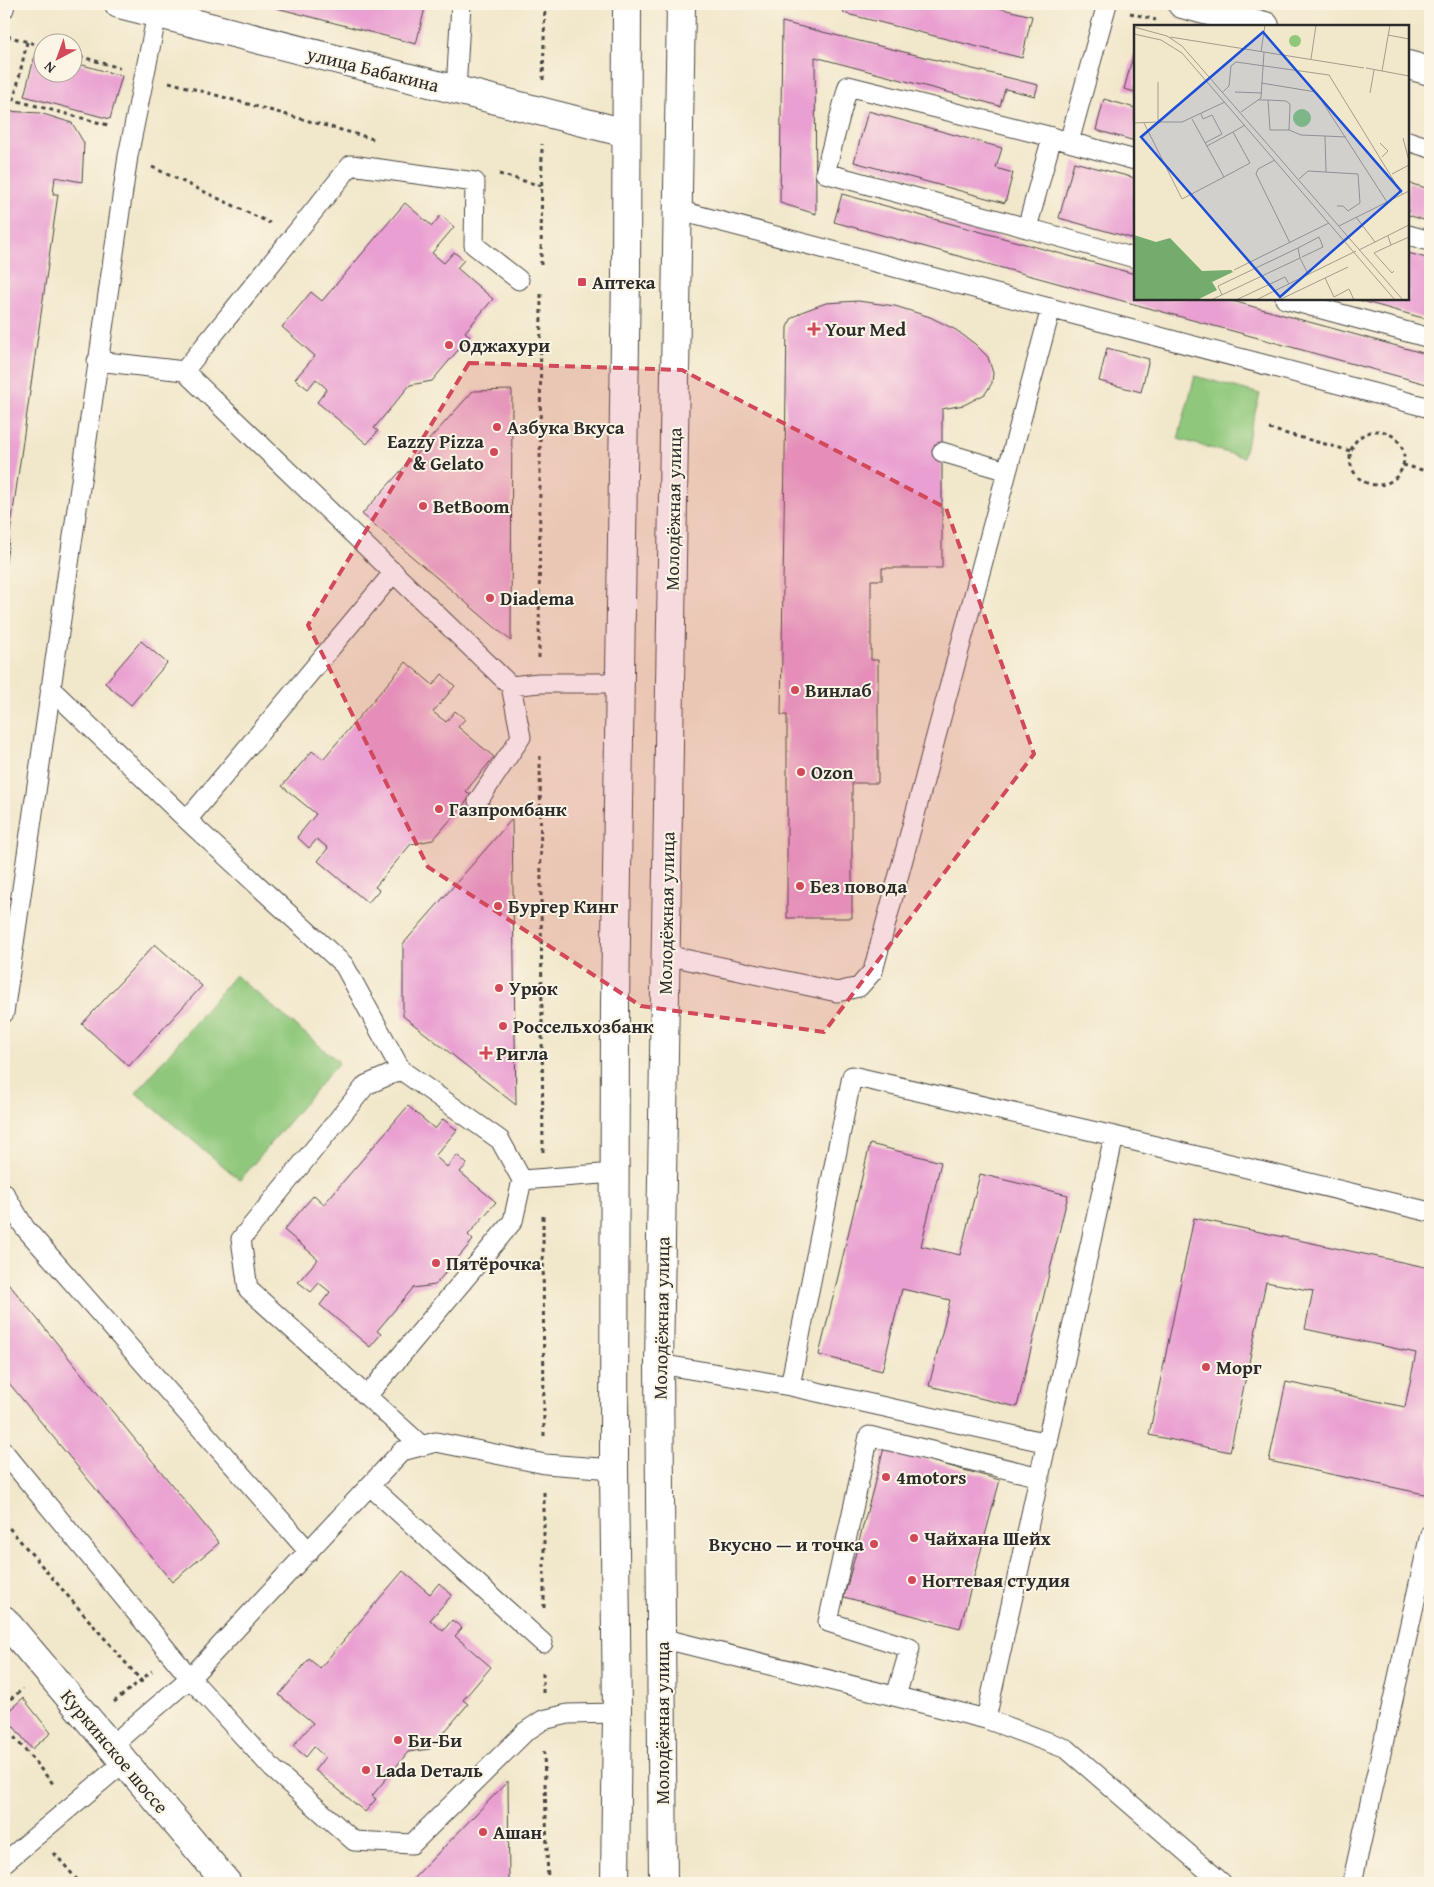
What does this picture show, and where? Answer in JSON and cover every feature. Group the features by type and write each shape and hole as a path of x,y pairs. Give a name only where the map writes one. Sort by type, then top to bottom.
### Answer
{"main road":[{"name":"улица Бабакина","path":"119,4 626,133"},
{"path":"616,1883 617,1713 614,1469 615,1005 627,4"},
{"name":"Молодёжная улица","path":"663,1883 659,1364 680,4"},
{"path":"1182,4 1261,25"},
{"path":"1409,65 1430,71"},
{"name":"Куркинское шоссе","path":"4,1620 227,1883"}],"lane":[{"path":"4,9 5,4"},
{"path":"456,90 461,4"},
{"path":"1027,228 1060,140 1106,5"},
{"path":"4,1013 128,156 157,14"},
{"path":"1134,160 848,86 825,173 1134,258"},
{"path":"1409,142 1430,148"},
{"path":"184,370 351,165 475,182 474,245 519,280"},
{"path":"677,210 1430,408"},
{"path":"1409,235 1430,241"},
{"path":"1289,300 1430,338"},
{"path":"666,955 837,992 859,986 873,971 1051,308"},
{"path":"97,361 184,370 511,686 520,737 478,801"},
{"path":"942,452 1007,471"},
{"path":"187,820 394,572"},
{"path":"511,686 539,683 620,683"},
{"path":"50,688 187,820 344,965 401,1070 500,1140 522,1180 513,1221 367,1396"},
{"path":"401,1070 366,1085 241,1239 248,1289 422,1446"},
{"path":"790,1386 852,1076 1114,1136 1430,1212"},
{"path":"986,1719 1114,1136"},
{"path":"522,1180 615,1174"},
{"path":"4,1193 25,1228 309,1552"},
{"path":"659,1364 790,1386 1048,1442"},
{"path":"896,1696 910,1648 828,1622 869,1436 1040,1477"},
{"path":"4,1863 72,1805 161,1704 190,1678 402,1451 436,1442 545,1464 614,1469"},
{"path":"4,1452 190,1678 273,1769 354,1841 412,1844 525,1732 543,1720 568,1714 617,1713"},
{"path":"370,1486 543,1643"},
{"path":"1352,1883 1430,1534"},
{"path":"661,1638 986,1719 1067,1749 1222,1883"}],"path":[{"path":"541,269 545,4"},
{"path":"1106,5 1161,21"},
{"path":"4,36 32,43"},
{"path":"27,42 14,100 109,125"},
{"path":"82,57 381,141"},
{"path":"128,156 295,234"},
{"path":"494,172 542,186"},
{"path":"539,683 541,288"},
{"path":"1269,429 1351,451"},
{"path":"1386,432 1395,438 1401,446 1404,465 1398,476 1390,482 1380,485 1370,484 1360,479 1353,470 1350,460 1351,451 1357,440 1365,433 1386,432"},
{"path":"1404,465 1430,472"},
{"path":"540,752 545,1464 543,1720 548,1883"},
{"path":"4,1522 161,1704"},
{"path":"112,1705 171,1655"},
{"path":"4,1725 72,1805"},
{"path":"38,1834 80,1883"}],"highlighted area":[{"path":"469,363 682,370 946,508 1034,754 824,1032 641,1006 428,867 308,625"}],"green space":[{"path":"1195,376 1260,394 1243,457 1178,439"},
{"path":"235,975 339,1062 240,1180 136,1093"}],"building":[{"path":"261,4 426,4 416,44"},
{"path":"846,4 982,4 1032,16 1022,58 843,13"},
{"path":"782,22 1038,85 1035,96 1005,89 1000,106 815,57 816,214 780,203"},
{"path":"1134,53 1134,92 1124,89"},
{"path":"82,65 122,76 110,119 24,96 32,66 32,82 82,82"},
{"path":"1104,99 1134,108 1134,141 1096,130"},
{"path":"5,111 40,113 72,123 84,143 82,182 55,177 53,194 58,194 5,568 4,113"},
{"path":"868,111 1002,148 996,168 1013,173 1005,203 854,162"},
{"path":"1074,162 1134,178 1134,239 1059,218"},
{"path":"1409,183 1430,189 1430,222 1409,215"},
{"path":"842,194 1134,274 1134,300 1229,300 1430,355 1430,385 834,222"},
{"path":"405,203 432,226 441,215 454,227 432,253 444,263 454,252 464,260 457,268 493,299 465,332 470,336 432,381 410,385 374,428 378,431 367,444 317,402 327,389 316,379 308,389 295,379 315,356 282,327 311,292 322,301"},
{"path":"1409,253 1430,259 1430,320 1359,300 1409,300"},
{"path":"858,301 895,306 930,317 956,330 975,344 988,357 993,373 992,383 985,394 964,405 942,409 942,568 882,568 882,580 871,580 871,660 878,660 878,783 852,783 852,918 787,918 787,715 781,715 787,327 792,318 804,311 826,303"},
{"path":"1107,348 1149,359 1141,392 1099,381"},
{"path":"512,390 511,641 362,514 473,391"},
{"path":"141,641 167,663 131,705 105,683"},
{"path":"406,662 433,685 442,674 455,686 433,712 446,722 455,711 465,719 458,727 494,757 466,791 471,796 433,840 411,844 375,887 379,890 368,903 318,861 328,848 317,839 309,848 297,837 316,814 282,786 312,751 323,759"},
{"path":"512,819 516,1105 403,1016 403,944"},
{"path":"155,944 202,986 129,1066 82,1024"},
{"path":"408,1106 435,1129 443,1119 457,1130 435,1156 447,1167 457,1155 467,1164 460,1172 496,1202 468,1235 473,1240 435,1285 413,1288 377,1331 381,1334 370,1347 320,1305 330,1292 319,1283 311,1292 298,1282 318,1259 284,1230 314,1195 324,1204"},
{"path":"870,1144 941,1162 921,1246 960,1255 980,1174 1068,1195 1017,1407 929,1386 950,1300 902,1289 882,1371 819,1355"},
{"name":"Морг","path":"1194,1218 1430,1268 1429,1495 1269,1461 1286,1382 1405,1407 1416,1353 1305,1329 1313,1291 1266,1282 1230,1452 1149,1435"},
{"path":"4,1278 219,1543 172,1582 4,1377"},
{"path":"884,1448 1000,1480 960,1628 844,1597"},
{"path":"403,1571 430,1594 439,1583 452,1595 430,1620 443,1631 452,1620 462,1628 455,1636 491,1667 463,1700 468,1704 430,1749 408,1752 372,1796 376,1799 365,1812 315,1770 325,1757 314,1747 306,1757 293,1746 313,1723 279,1695 309,1659 320,1668"},
{"path":"23,1698 51,1733 32,1749 4,1715"},
{"name":"Ашан","path":"508,1781 509,1883 409,1883"}],"place":[{"name":"Аптека","path":"582,282"},
{"name":"Your Med","path":"814,329"},
{"name":"Оджахури","path":"449,345"},
{"name":"Азбука Вкуса","path":"497,427"},
{"name":"Eazzy Pizza & Gelato","path":"494,452"},
{"name":"BetBoom","path":"423,506"},
{"name":"Diadema","path":"490,598"},
{"name":"Винлаб","path":"795,690"},
{"name":"Ozon","path":"801,772"},
{"name":"Газпромбанк","path":"439,809"},
{"name":"Без повода","path":"800,886"},
{"name":"Бургер Кинг","path":"498,906"},
{"name":"Урюк","path":"499,988"},
{"name":"Россельхозбанк","path":"503,1026"},
{"name":"Ригла","path":"486,1053"},
{"name":"Пятёрочка","path":"436,1263"},
{"name":"Морг","path":"1206,1367"},
{"name":"4motors","path":"886,1477"},
{"name":"Чайхана Шейх","path":"914,1538"},
{"name":"Вкусно — и точка","path":"874,1544"},
{"name":"Ногтевая студия","path":"912,1580"},
{"name":"Би-Би","path":"398,1740"},
{"name":"Lada Dеталь","path":"366,1770"},
{"name":"Ашан","path":"483,1832"}]}
